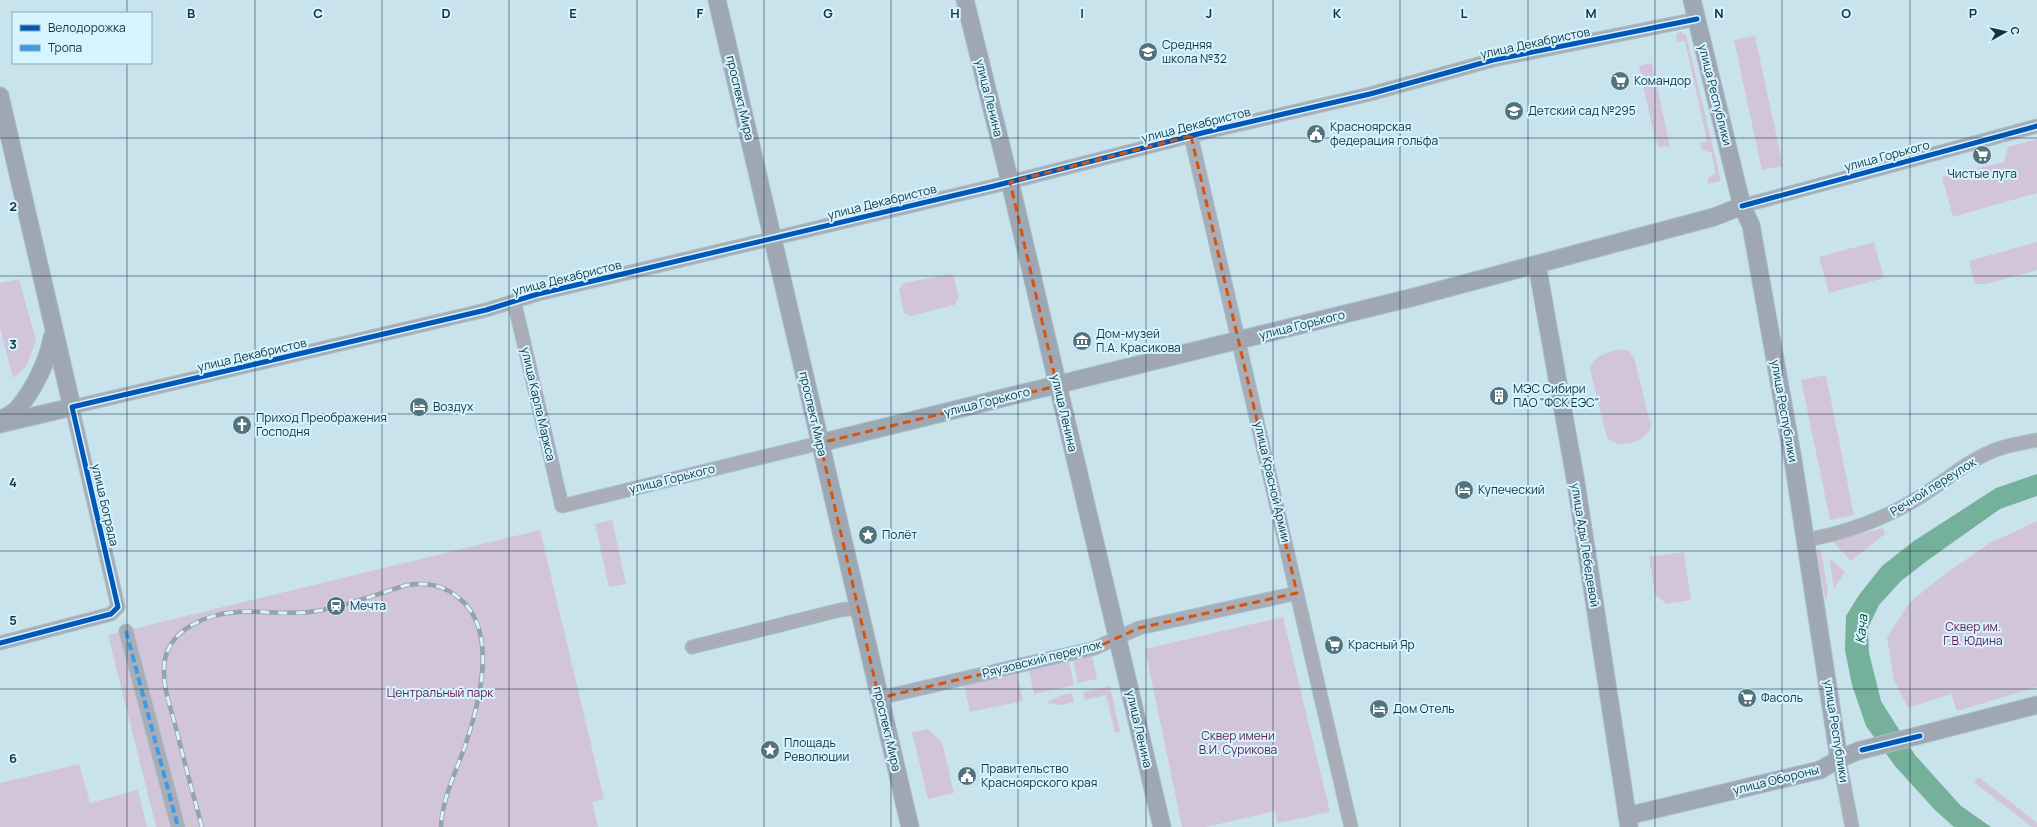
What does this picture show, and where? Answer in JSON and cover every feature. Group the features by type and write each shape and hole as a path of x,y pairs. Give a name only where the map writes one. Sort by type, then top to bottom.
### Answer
{"main road":[{"name":"проспект Мира","path":"717,0 910,827"},
{"name":"улица Ленина","path":"964,0 1010,182 1162,827"},
{"name":"улица Республики","path":"1692,0 1742,206 1751,225 1806,540 1840,759"},
{"name":"улица Бограда","path":"0,96 72,407"},
{"name":"улица Горького","path":"820,443 1239,342 1714,217 1742,206"},
{"name":"улица Ады Лебедевой","path":"1537,264 1576,483 1628,821"},
{"path":"0,421 18,409 43,368 50,350 53,329"},
{"name":"улица Декабристов","path":"0,424 72,407"},
{"name":"улица Обороны","path":"1628,821 1820,770 1840,759 1862,750 2037,705"}],"street":[{"name":"улица Декабристов","path":"72,407 486,310 538,294 1010,182 1191,136 1370,94 1493,60 1696,19"},
{"name":"улица Горького","path":"1742,206 2037,126"},
{"name":"улица Красной Армии","path":"1191,136 1351,827"},
{"name":"улица Карла Маркса","path":"514,301 562,506"},
{"name":"улица Бограда","path":"0,643 111,614 118,607 72,407"},
{"name":"Речной переулок","path":"1806,540 1822,537 1890,514 1920,497 1966,465 1996,450 2037,440"},
{"name":"улица Горького","path":"562,506 820,443"},
{"name":"Ряузовский переулок","path":"879,698 1095,648 1139,628 1297,593"},
{"path":"692,647 840,610 858,608"},
{"path":"126,631 178,827"},
{"name":"улица Республики","path":"1840,759 1852,827"}],"highlighted area":[{"path":"1191,136 1297,593 1139,628 1095,648 879,698 820,443 1057,386 1010,182"}],"green space":[{"path":"1681,32 1686,35 1721,181 1708,184 1707,179 1715,173 1712,153 1702,150 1700,143 1707,141 1685,41 1677,41 1677,33"},
{"path":"1755,36 1783,166 1762,170 1734,40"},
{"path":"1652,63 1670,146 1659,147 1655,139 1639,66"},
{"path":"2037,139 2037,193 1953,217 1942,177 2004,162 2008,147"},
{"path":"1874,242 1884,278 1829,293 1819,257"},
{"path":"2037,242 2037,270 1987,284 1975,284 1969,261"},
{"path":"951,274 954,277 959,298 954,305 911,316 904,313 899,289 904,283"},
{"path":"19,279 36,341 26,367 13,378 0,328 0,283"},
{"path":"1622,349 1629,351 1634,357 1651,427 1648,433 1638,441 1619,444 1612,442 1607,438 1590,369 1595,360 1603,354"},
{"path":"1826,375 1854,515 1830,520 1801,380"},
{"path":"612,520 626,584 609,587 595,524"},
{"name":"Сквер им. Г.В. Юдина","path":"2037,521 2037,687 1957,711 1951,694 1908,708 1894,680 1887,637 1910,602 1945,574 1990,543"},
{"path":"1883,528 1885,534 1851,561 1832,541"},
{"name":"Центральный парк","path":"540,530 604,799 592,802 598,827 156,827 108,635"},
{"path":"1821,550 1828,591 1826,600 1816,551"},
{"path":"1684,552 1691,600 1667,604 1655,595 1649,557"},
{"path":"1829,558 1845,572 1834,588"},
{"name":"Сквер имени В.И. Сурикова","path":"1283,617 1330,812 1278,823 1275,811 1206,827 1182,827 1145,649"},
{"path":"1092,655 1097,679 1078,683 1073,659"},
{"path":"1069,662 1074,685 1034,694 1029,671"},
{"path":"1017,673 1023,701 970,712 964,685"},
{"path":"1110,686 1120,732 1115,733 1106,695 1085,700 1083,692"},
{"path":"1072,693 1074,702 1061,705 1046,703 1061,695"},
{"path":"928,729 942,742 954,793 928,799 912,732"},
{"path":"79,764 90,803 138,790 147,827 0,827 0,783"},
{"path":"1979,777 2037,823 2037,827 2032,827 1974,782"}],"water":[{"name":"Кача","path":"2037,474 2037,496 2000,509 1901,581 1879,605 1868,628 1869,653 1881,701 1915,755 1961,806 1991,827 1954,827 1935,810 1895,766 1866,726 1852,685 1845,650 1846,616 1859,595 1882,566 1914,541 1996,488"}],"railway":[{"path":"202,827 168,698 164,676 166,655 171,644 179,634 189,626 213,616 226,613 297,613 317,611 351,603 407,585 422,584 429,584 448,590 460,599 472,613 479,629 482,647 483,666 477,706 467,740 447,794 441,827"}],"marked path":[{"path":"126,631 178,827"}],"cycle path":[{"path":"0,643 111,614 118,607 72,407 486,310 538,294 994,186 1206,132 1370,94 1493,60 1697,19"},
{"path":"1742,206 2037,126"},
{"path":"1862,750 1920,736"}],"place":[{"name":"Средняя школа №32","path":"1148,52"},
{"name":"Командор","path":"1620,81"},
{"name":"Детский сад №295","path":"1514,111"},
{"name":"Красноярская федерация гольфа","path":"1316,134"},
{"name":"Чистые луга","path":"1982,155"},
{"name":"Дом-музей П.А. Красикова","path":"1082,341"},
{"name":"МЭС Сибири ПАО \"ФСК ЕЭС\"","path":"1499,396"},
{"name":"Воздух","path":"419,407"},
{"name":"Приход Преображения Господня","path":"242,425"},
{"name":"Купеческий","path":"1464,490"},
{"name":"Полёт","path":"868,535"},
{"name":"Мечта","path":"336,606"},
{"name":"Красный Яр","path":"1334,645"},
{"name":"Фасоль","path":"1747,698"},
{"name":"Дом Отель","path":"1379,709"},
{"name":"Площадь Революции","path":"770,750"},
{"name":"Правительство Красноярского края","path":"967,776"}]}
